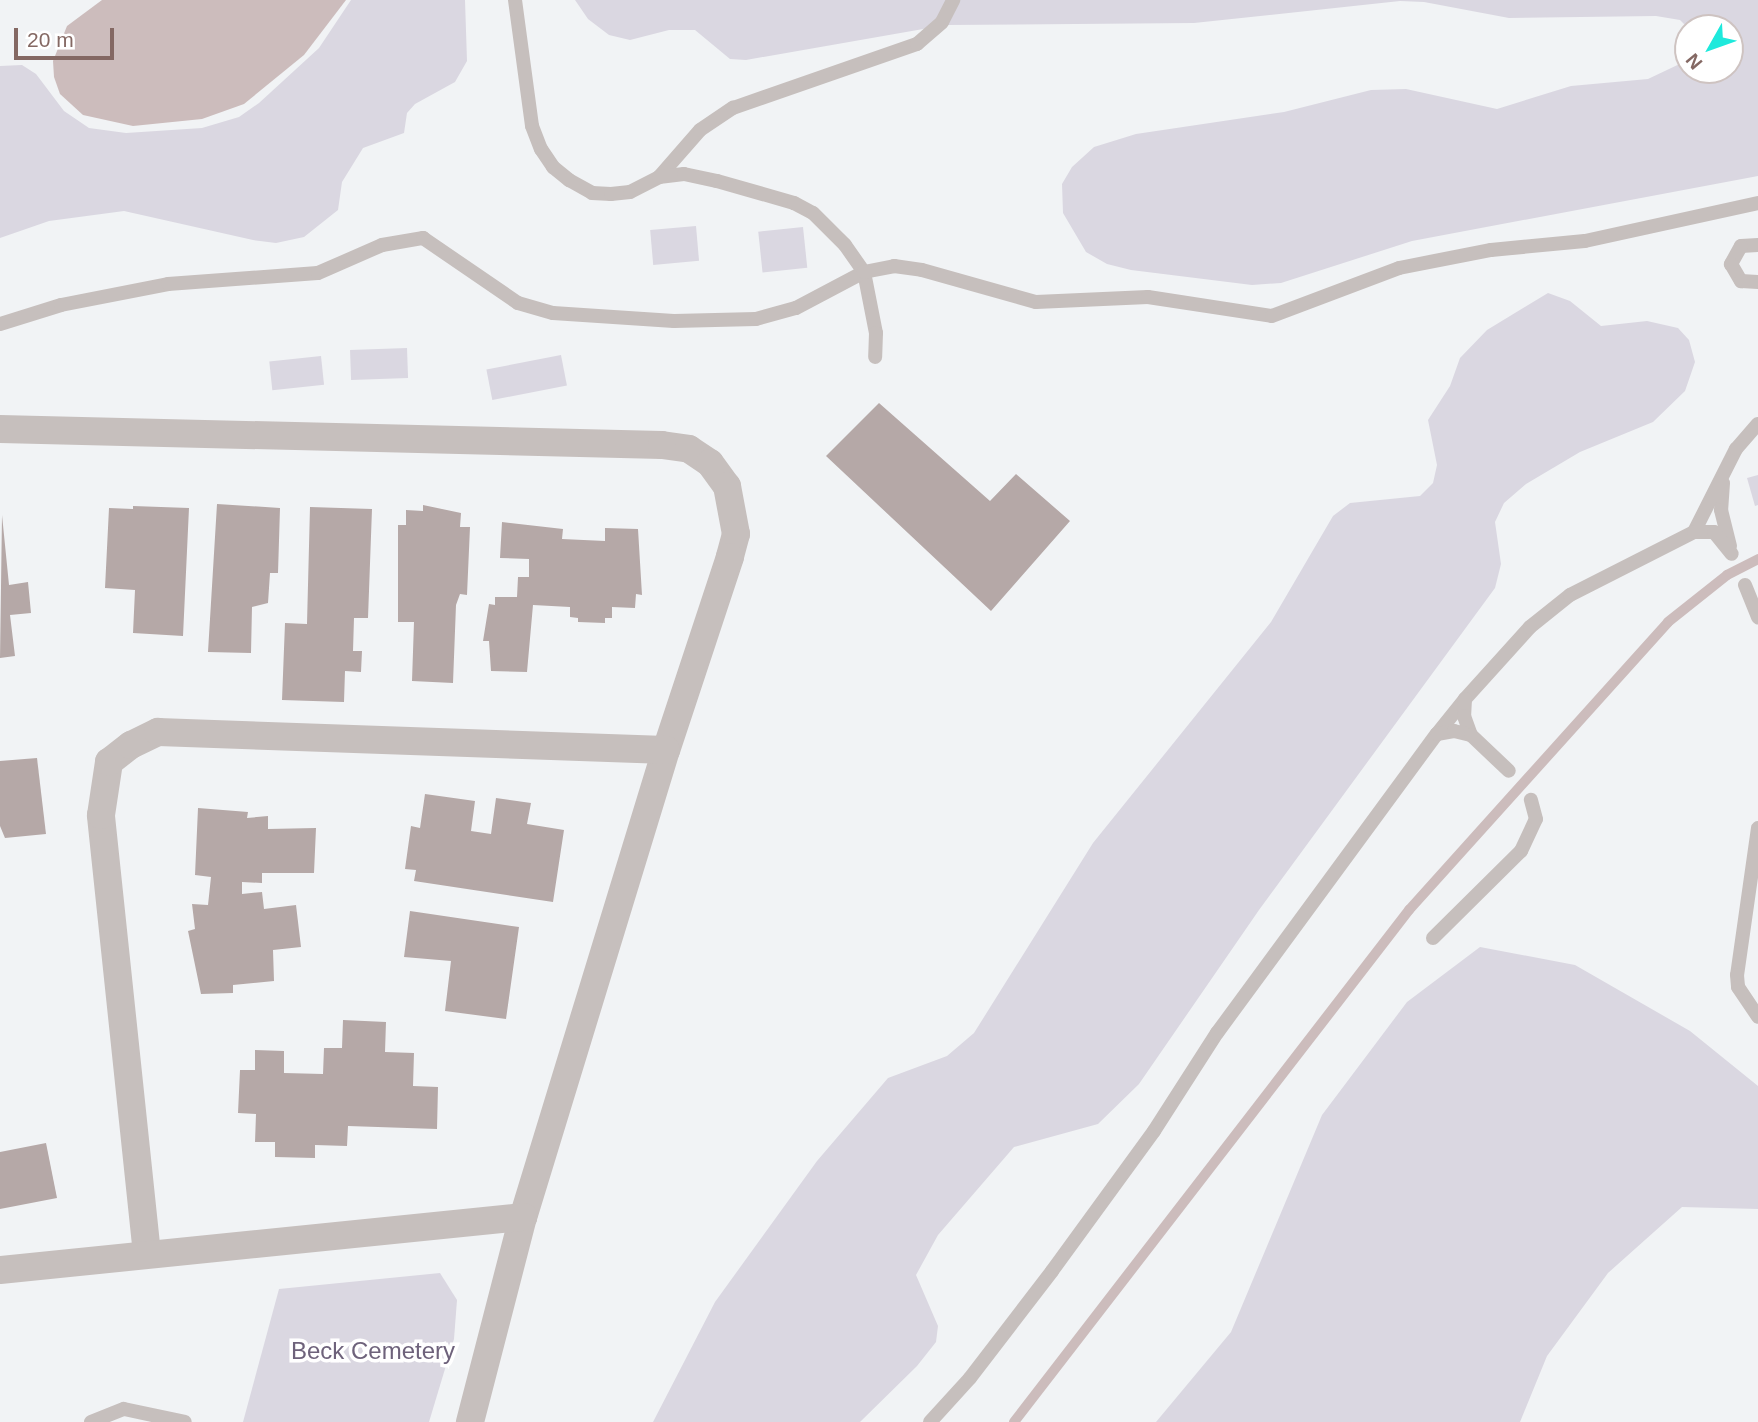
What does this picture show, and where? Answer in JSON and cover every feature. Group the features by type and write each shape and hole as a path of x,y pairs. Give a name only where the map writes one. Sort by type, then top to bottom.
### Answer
{"street":[{"path":"0,429 689,449 710,463 727,486 736,534 666,750 523,1217 470,1422"},
{"path":"147,1254 101,815 110,762 131,745 158,733 666,750"},
{"path":"0,1270 523,1217"}],"lane":[{"path":"515,0 532,126 553,167 592,193 630,192 659,177 684,174 763,193 813,213 845,245 864,272 876,333 875,357"},
{"path":"659,177 682,148 714,118 751,100 916,44 942,22 953,0"},
{"path":"682,148 684,174"},
{"path":"0,324 61,305 168,284 318,273 382,245 423,238 518,303 553,313 674,321 756,318 796,308 864,272 894,267 922,270 1036,302 1148,297 1272,316 1399,268 1492,250 1585,241 1758,203"},
{"path":"1758,245 1741,246 1731,264 1741,281 1758,282"},
{"path":"1694,532 1736,449 1758,424"},
{"path":"930,1422 1052,1271 1154,1131 1217,1033 1465,699 1553,606 1694,532 1714,532 1732,554 1721,510 1723,476"},
{"path":"1745,585 1758,617"},
{"path":"1465,699 1464,716 1471,734 1509,771"},
{"path":"1437,734 1454,731 1471,734"},
{"path":"1433,938 1521,851 1536,820 1531,800"},
{"path":"1758,828 1737,975 1738,986 1758,1017"},
{"path":"91,1422 124,1409 185,1422"}],"green space":[{"path":"351,0 465,0 467,61 455,82 415,104 407,113 404,133 363,148 342,182 338,210 304,237 276,243 253,240 124,211 49,221 0,238 0,66 22,65 36,74 64,111 89,128 126,133 202,128 239,117 259,103 319,48"},
{"path":"575,0 1758,0 1758,176 1412,241 1281,283 1252,285 1131,270 1107,264 1086,252 1063,213 1062,184 1072,167 1094,147 1136,134 1284,112 1371,90 1406,89 1497,109 1571,86 1648,79 1674,67 1674,84 1744,84 1744,14 1674,14 1674,19 1656,16 1509,18 1424,2 1400,1 1194,23 946,25 746,60 730,59 695,30 669,30 630,40 609,35 588,19"},
{"path":"696,226 699,261 653,265 650,230"},
{"path":"803,227 807,268 763,272 758,232"},
{"path":"1548,293 1570,301 1601,326 1647,321 1678,328 1689,340 1695,362 1685,391 1653,422 1580,452 1526,484 1504,503 1495,522 1501,564 1495,588 1259,910 1139,1084 1098,1124 1014,1147 938,1235 916,1275 938,1326 936,1342 917,1366 860,1422 653,1422 715,1302 817,1161 888,1078 947,1056 974,1033 1093,843 1271,622 1333,516 1350,503 1420,496 1433,483 1437,465 1428,420 1450,386 1460,358 1487,330"},
{"path":"407,348 408,378 351,380 350,350"},
{"path":"561,355 567,385 492,400 486,370"},
{"path":"321,356 324,385 272,390 269,361"},
{"path":"1758,475 1758,505 1755,506 1747,478"},
{"path":"1480,947 1575,965 1690,1031 1758,1086 1758,1209 1682,1207 1608,1273 1547,1356 1520,1422 1156,1422 1231,1332 1322,1115 1407,1002"},
{"name":"Beck Cemetery","path":"440,1273 457,1300 454,1339 429,1422 243,1422 279,1289"}],"shaded area":[{"path":"102,0 346,0 304,55 244,104 202,119 133,126 83,115 60,94 54,77 53,61 67,26"}],"building":[{"path":"879,403 990,501 1016,474 1070,521 991,611 826,456"},
{"path":"217,504 280,508 278,573 270,573 268,603 252,607 251,653 208,652"},
{"path":"423,505 461,513 460,527 470,527 467,595 460,594 456,605 453,683 412,681 414,622 398,622 398,525 406,525 406,510 423,511"},
{"path":"133,506 189,508 183,636 133,633 135,590 105,588 109,508 133,509"},
{"path":"310,507 372,509 368,618 354,618 353,651 362,651 361,672 345,671 344,702 282,700 285,623 307,624"},
{"path":"2,515 9,585 28,582 31,613 10,615 15,656 0,658"},
{"path":"502,522 563,529 562,539 605,541 605,528 638,529 642,595 636,594 635,608 612,607 612,618 605,618 605,623 578,622 578,618 570,617 570,607 533,605 527,672 491,671 489,641 483,641 489,604 495,605 495,597 517,597 518,577 529,577 529,559 500,558"},
{"path":"37,758 46,834 5,838 0,826 0,761"},
{"path":"425,794 475,801 471,831 491,834 496,798 531,803 527,824 564,830 553,902 414,881 416,870 405,869 411,826 420,828"},
{"path":"198,808 248,812 247,818 268,816 268,829 316,828 314,873 262,873 262,883 242,882 242,894 262,892 264,909 296,905 301,947 273,950 274,981 233,985 233,993 201,994 188,931 195,929 192,904 208,905 211,877 195,875"},
{"path":"410,911 519,927 506,1019 445,1011 451,961 404,957"},
{"path":"343,1020 386,1022 385,1052 414,1053 413,1086 438,1087 437,1129 348,1126 347,1146 315,1145 315,1158 275,1157 275,1142 255,1142 256,1114 238,1113 240,1070 255,1070 255,1050 284,1051 284,1073 323,1074 324,1048 342,1048"},
{"path":"46,1143 57,1198 0,1209 0,1152"}],"waterway":[{"path":"1014,1422 1409,910 1668,622 1727,575 1758,559"}]}
